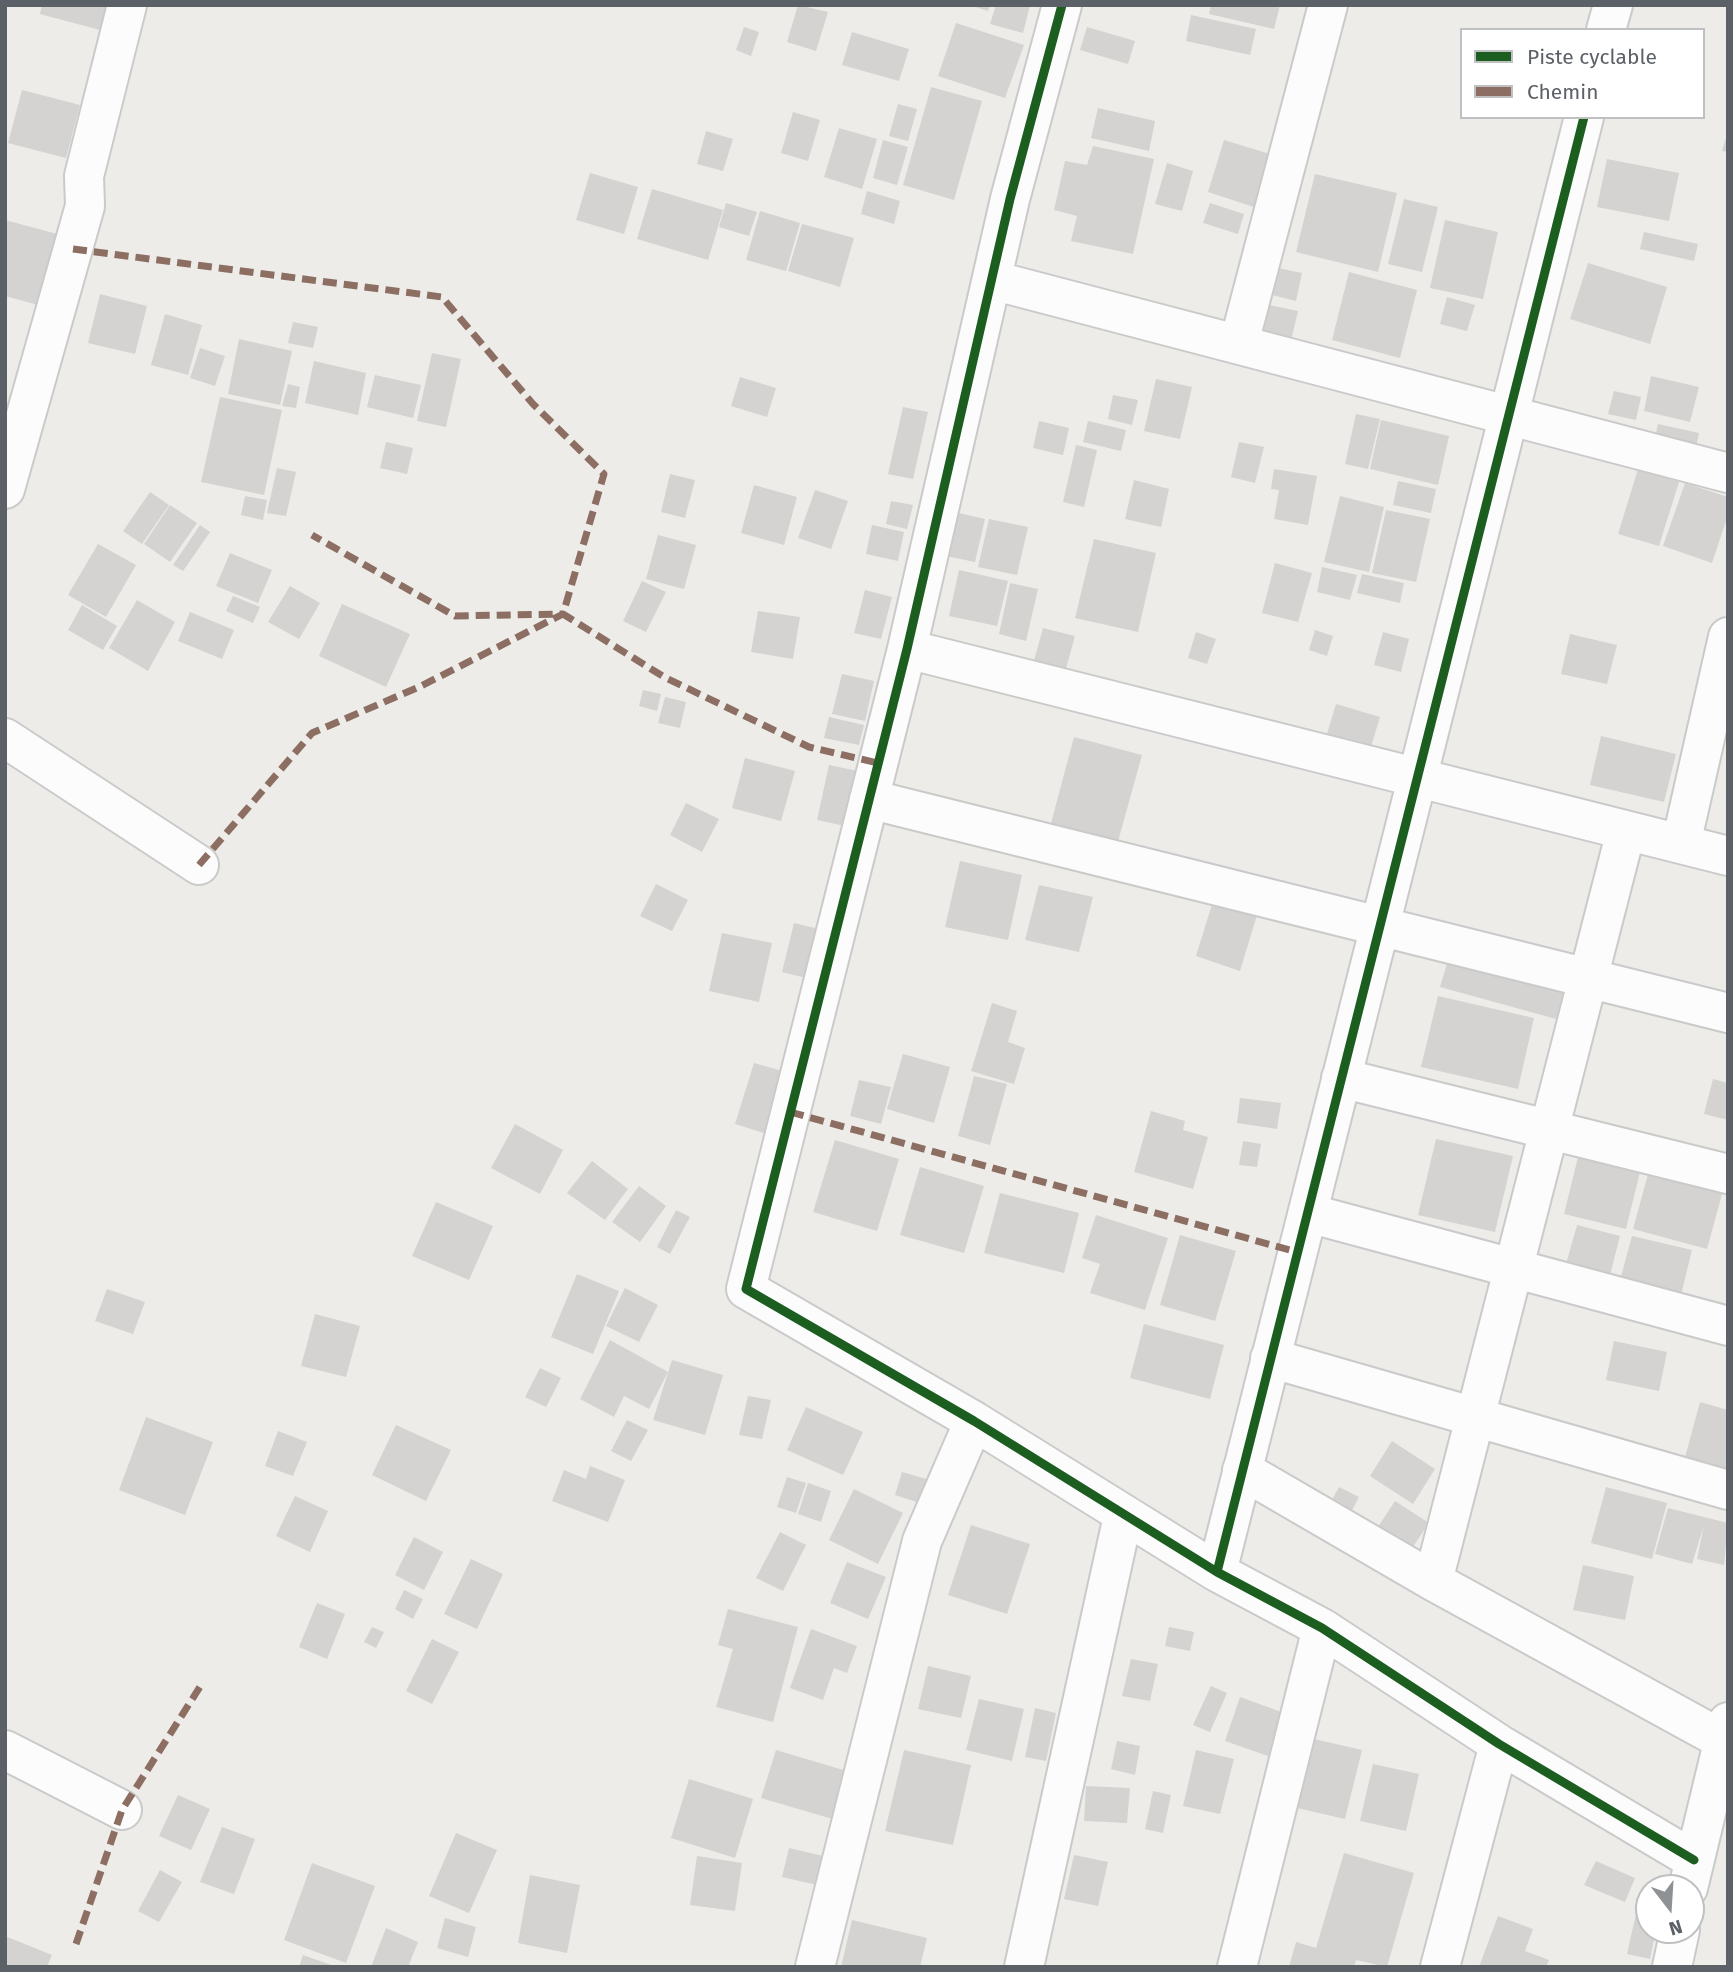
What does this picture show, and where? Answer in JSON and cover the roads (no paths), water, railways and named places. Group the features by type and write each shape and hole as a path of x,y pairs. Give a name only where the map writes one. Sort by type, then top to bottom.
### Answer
{"street":[{"path":"5,489 85,206 84,176 127,5"},
{"path":"1062,5 992,280 907,649 746,1289 974,1422 1216,1572 1322,1628 1691,1874 1726,1731 1433,1581 1242,1470"},
{"path":"1239,344 1328,5"},
{"path":"1607,28 1613,5"},
{"path":"1216,1572 1583,119"},
{"path":"992,280 1728,473"},
{"path":"1681,844 1728,637"},
{"path":"907,649 1728,856"},
{"path":"5,738 199,865"},
{"path":"869,799 1728,1013"},
{"path":"1433,1581 1626,831"},
{"path":"1342,1078 1728,1174"},
{"path":"1308,1213 1728,1326"},
{"path":"1270,1358 1728,1490"},
{"path":"816,1967 922,1542 974,1422"},
{"path":"1024,1967 1123,1516"},
{"path":"1237,1967 1322,1628"},
{"path":"1440,1967 1499,1744"},
{"path":"5,1750 122,1810"}]}
